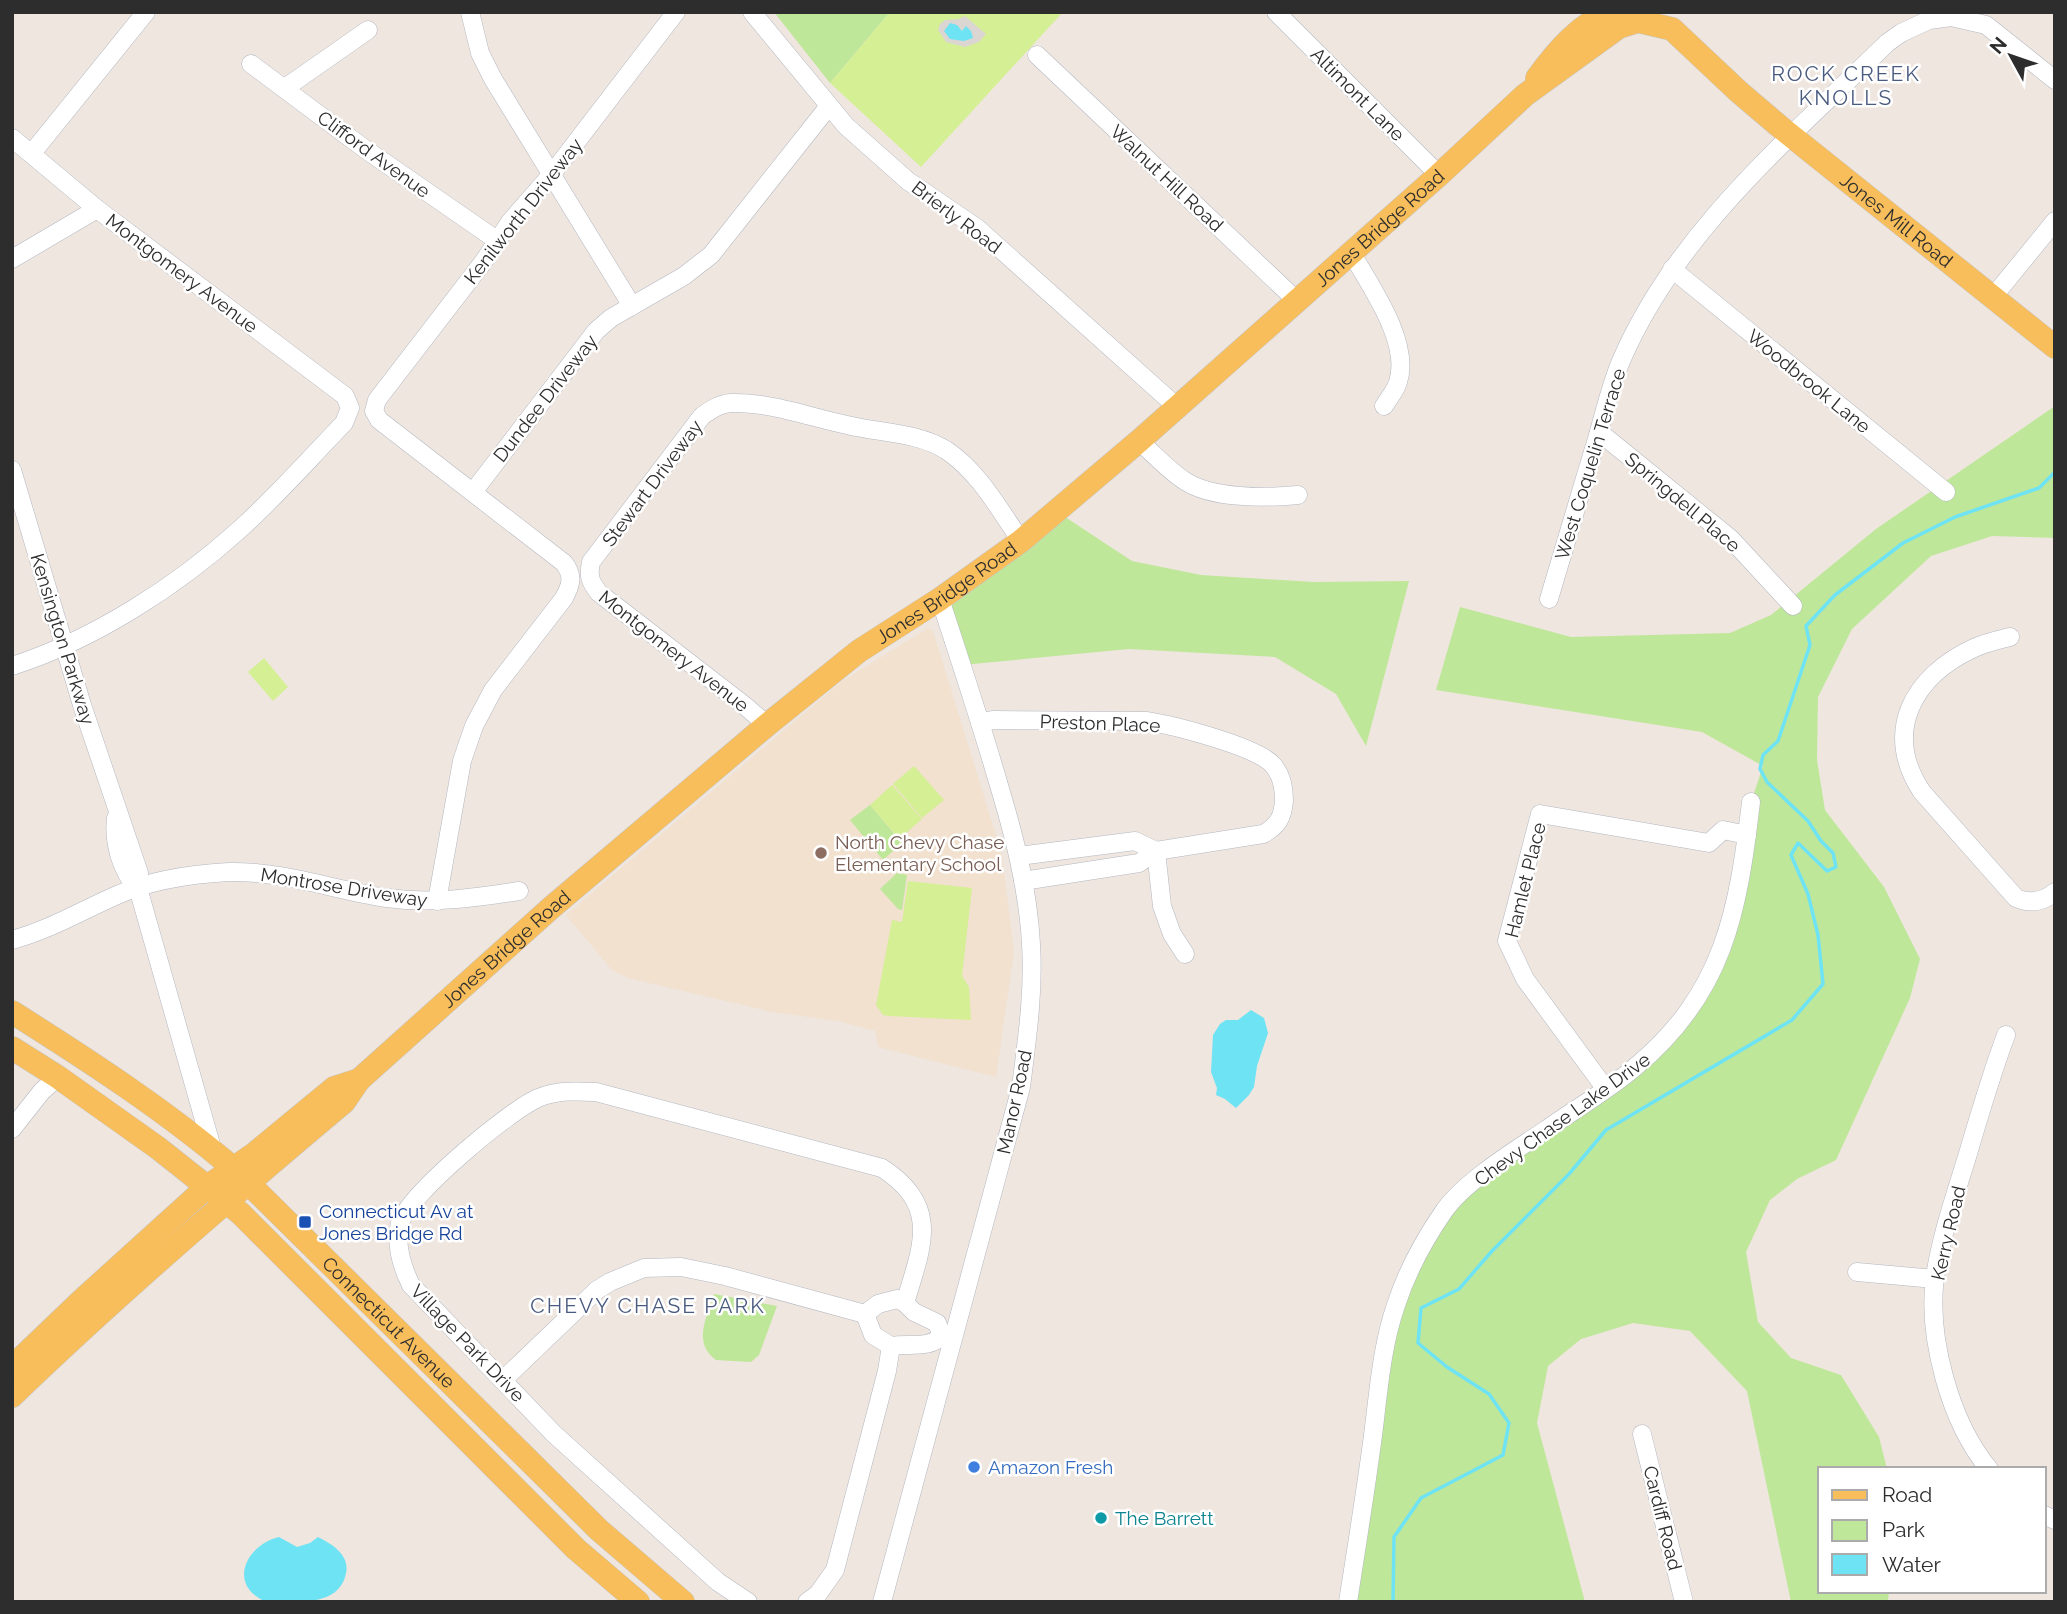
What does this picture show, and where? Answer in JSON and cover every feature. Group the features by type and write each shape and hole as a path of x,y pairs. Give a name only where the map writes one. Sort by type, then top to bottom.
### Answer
{"main road":[{"path":"1566,43 1590,12"},
{"name":"Jones Bridge Road","path":"12,1367 92,1291 227,1179 344,1102 359,1080 552,907 767,725 859,651 940,599 1021,541 1139,441 1439,175 1525,95 1619,27 1623,15 1602,16 1566,43 1525,95"},
{"name":"Jones Mill Road","path":"1623,15 1672,29 1739,92 2055,347"},
{"name":"Jones Mill Road","path":"1665,15 1712,51 1719,66 1739,92"},
{"name":"Connecticut Avenue","path":"12,1012 80,1056 212,1150 227,1179"},
{"name":"Connecticut Avenue","path":"12,1048 227,1179 599,1530 683,1602"},
{"name":"Jones Bridge Road","path":"12,1396 97,1315 226,1202 227,1179"},
{"name":"Connecticut Avenue","path":"226,1202 576,1549 638,1602"}],"street":[{"path":"32,153 146,12"},
{"path":"470,12 480,53 632,306"},
{"name":"Kenilworth Driveway","path":"374,411 377,400 510,222 551,175 676,12"},
{"name":"Brierly Road","path":"752,12 846,126 908,181 977,228 1176,406"},
{"name":"Altimont Lane","path":"1276,12 1439,175"},
{"name":"West Coquelin Terrace","path":"1549,599 1620,361 1672,269 1719,210 1887,43 1901,33 1930,20 1951,17 1986,25 2055,80"},
{"path":"285,88 368,30"},
{"name":"Walnut Hill Road","path":"1037,55 1296,300"},
{"name":"Clifford Avenue","path":"251,64 365,149 498,241"},
{"name":"Dundee Driveway","path":"473,492 596,331 611,318 684,276 711,255 829,106"},
{"name":"Montgomery Avenue","path":"12,138 97,209 345,396 350,408 344,424 241,529 203,561 152,597 103,626 65,643"},
{"path":"12,259 97,209"},
{"path":"1993,297 2055,221"},
{"path":"1351,252 1386,313 1398,346 1398,384 1384,406"},
{"name":"Woodbrook Lane","path":"1672,269 1946,492"},
{"name":"Stewart Driveway","path":"437,901 462,761 474,726 493,690 702,416 715,406 728,403 759,404 850,426 917,437 946,450 981,481 1021,541"},
{"name":"Montgomery Avenue","path":"374,411 379,420 591,583 599,593 767,725"},
{"name":"Springdell Place","path":"1599,432 1731,539 1793,606"},
{"path":"1139,441 1185,481 1200,487 1268,498 1298,495"},
{"name":"Kensington Parkway","path":"12,470 82,705 117,808 114,832 127,877 138,888 212,1150"},
{"name":"Manor Road","path":"882,1602 947,1338 1021,1087 1031,1010 1031,944 1019,856 981,722 940,599"},
{"path":"2010,636 1976,647 1956,658 1923,685 1913,699 1903,732 1905,756 1922,792 2016,898 2025,902 2043,901 2055,892"},
{"path":"12,666 50,653 65,643"},
{"name":"Preston Place","path":"981,722 1156,722 1261,754 1274,766 1282,782 1284,798 1281,818 1275,827 1262,834 1156,851 1139,863 1023,881"},
{"name":"Chevy Chase Lake Drive","path":"1348,1602 1385,1349 1395,1307 1418,1253 1447,1208 1485,1172 1632,1070 1661,1044 1687,1014 1704,988 1721,953 1737,900 1751,802"},
{"name":"Hamlet Place","path":"1605,1088 1525,979 1507,941 1540,814 1709,843 1723,830 1747,835"},
{"name":"Preston Place","path":"1019,856 1135,841 1156,851"},
{"path":"1156,851 1162,906 1172,934 1185,954"},
{"name":"Montrose Driveway","path":"12,940 48,927 117,894 184,876 255,873 294,878 386,897 437,901 519,891"},
{"name":"Kerry Road","path":"1987,1467 1961,1424 1944,1381 1936,1335 1935,1279 1944,1232 1994,1066 2006,1035"},
{"path":"12,1129 42,1091 58,1077"},
{"name":"Village Park Drive","path":"748,1602 718,1582 554,1434 411,1285 402,1267 398,1246 401,1221 413,1200 472,1146 526,1104 552,1093 570,1090 596,1092 882,1168 905,1185 921,1210 922,1234 905,1303"},
{"path":"503,1380 597,1290 644,1268 660,1266 690,1269 865,1314"},
{"path":"1857,1272 1935,1279"},
{"path":"897,1299 914,1312 937,1323 947,1338 927,1345 905,1343 891,1346 873,1335 865,1314 878,1304 897,1299"},
{"path":"807,1602 818,1594 835,1570 887,1371 891,1346"},
{"name":"Cardiff Road","path":"1643,1434 1684,1602"}],"shaded area":[{"path":"965,16 986,34 979,42 965,47 946,42 938,30 940,24 945,20"},
{"name":"North Chevy Chase Elementary School","path":"928,628 933,631 1002,855 1014,952 996,1077 878,1047 875,1031 838,1021 772,1012 628,978 612,970 566,915 841,682"}],"green space":[{"path":"774,12 890,12 830,83"},
{"path":"890,12 1063,12 921,167 830,83"},
{"path":"2055,406 2055,538 1992,536 1931,556 1852,629 1818,697 1817,760 1825,810 1884,887 1920,959 1910,998 1836,1160 1797,1179 1770,1200 1746,1252 1758,1322 1791,1358 1841,1375 1879,1437 1886,1467 1818,1467 1818,1593 1889,1593 1888,1602 1791,1602 1747,1391 1690,1331 1633,1323 1581,1339 1548,1366 1537,1423 1585,1602 1348,1602 1395,1307 1446,1208 1661,1044 1721,953 1751,802 1763,766 1702,732 1436,690 1460,607 1571,637 1730,633 1771,615 1876,529"},
{"path":"1056,511 1132,561 1201,575 1314,582 1409,581 1366,746 1336,694 1275,657 1129,649 962,665 940,599"},
{"path":"264,658 288,687 273,701 248,672"},
{"path":"914,766 944,800 922,818 893,784"},
{"path":"892,785 922,819 899,839 870,805"},
{"path":"870,805 902,843 883,860 850,820"},
{"path":"897,873 907,875 902,910 880,889"},
{"path":"908,881 972,888 962,976 969,987 971,1020 889,1016 883,1015 876,1005 892,920 902,922"},
{"path":"714,1294 777,1306 759,1355 751,1362 716,1360 709,1353 703,1338 703,1329"}],"water":[{"path":"950,23 957,25 962,31 966,26 973,38 964,41 950,39 944,31"},
{"path":"1251,1010 1264,1018 1268,1033 1257,1066 1254,1087 1236,1108 1216,1095 1217,1088 1211,1072 1213,1035 1226,1020 1238,1020"},
{"path":"279,1537 297,1547 318,1537 339,1551 347,1567 338,1589 324,1598 297,1602 268,1602 251,1592 244,1574 246,1564 259,1547"}],"waterway":[{"path":"1393,1602 1394,1537 1421,1498 1503,1455 1509,1423 1489,1394 1447,1367 1418,1343 1421,1308 1459,1289 1492,1251 1569,1174 1606,1130 1792,1020 1823,984 1818,935 1808,894 1791,855 1798,843 1827,871 1836,867 1833,853 1808,821 1767,782 1760,769 1763,755 1778,741 1810,645 1806,626 1835,595 1903,543 1955,517 2039,488 2055,472"}],"place":[{"name":"North Chevy Chase Elementary School","path":"821,853"},
{"name":"Connecticut Av at Jones Bridge Rd","path":"305,1222"},
{"name":"Amazon Fresh","path":"974,1467"},
{"name":"The Barrett","path":"1101,1518"}],"district":[{"name":"ROCK CREEK KNOLLS","path":"1846,85"},
{"name":"CHEVY CHASE PARK","path":"648,1305"}]}
